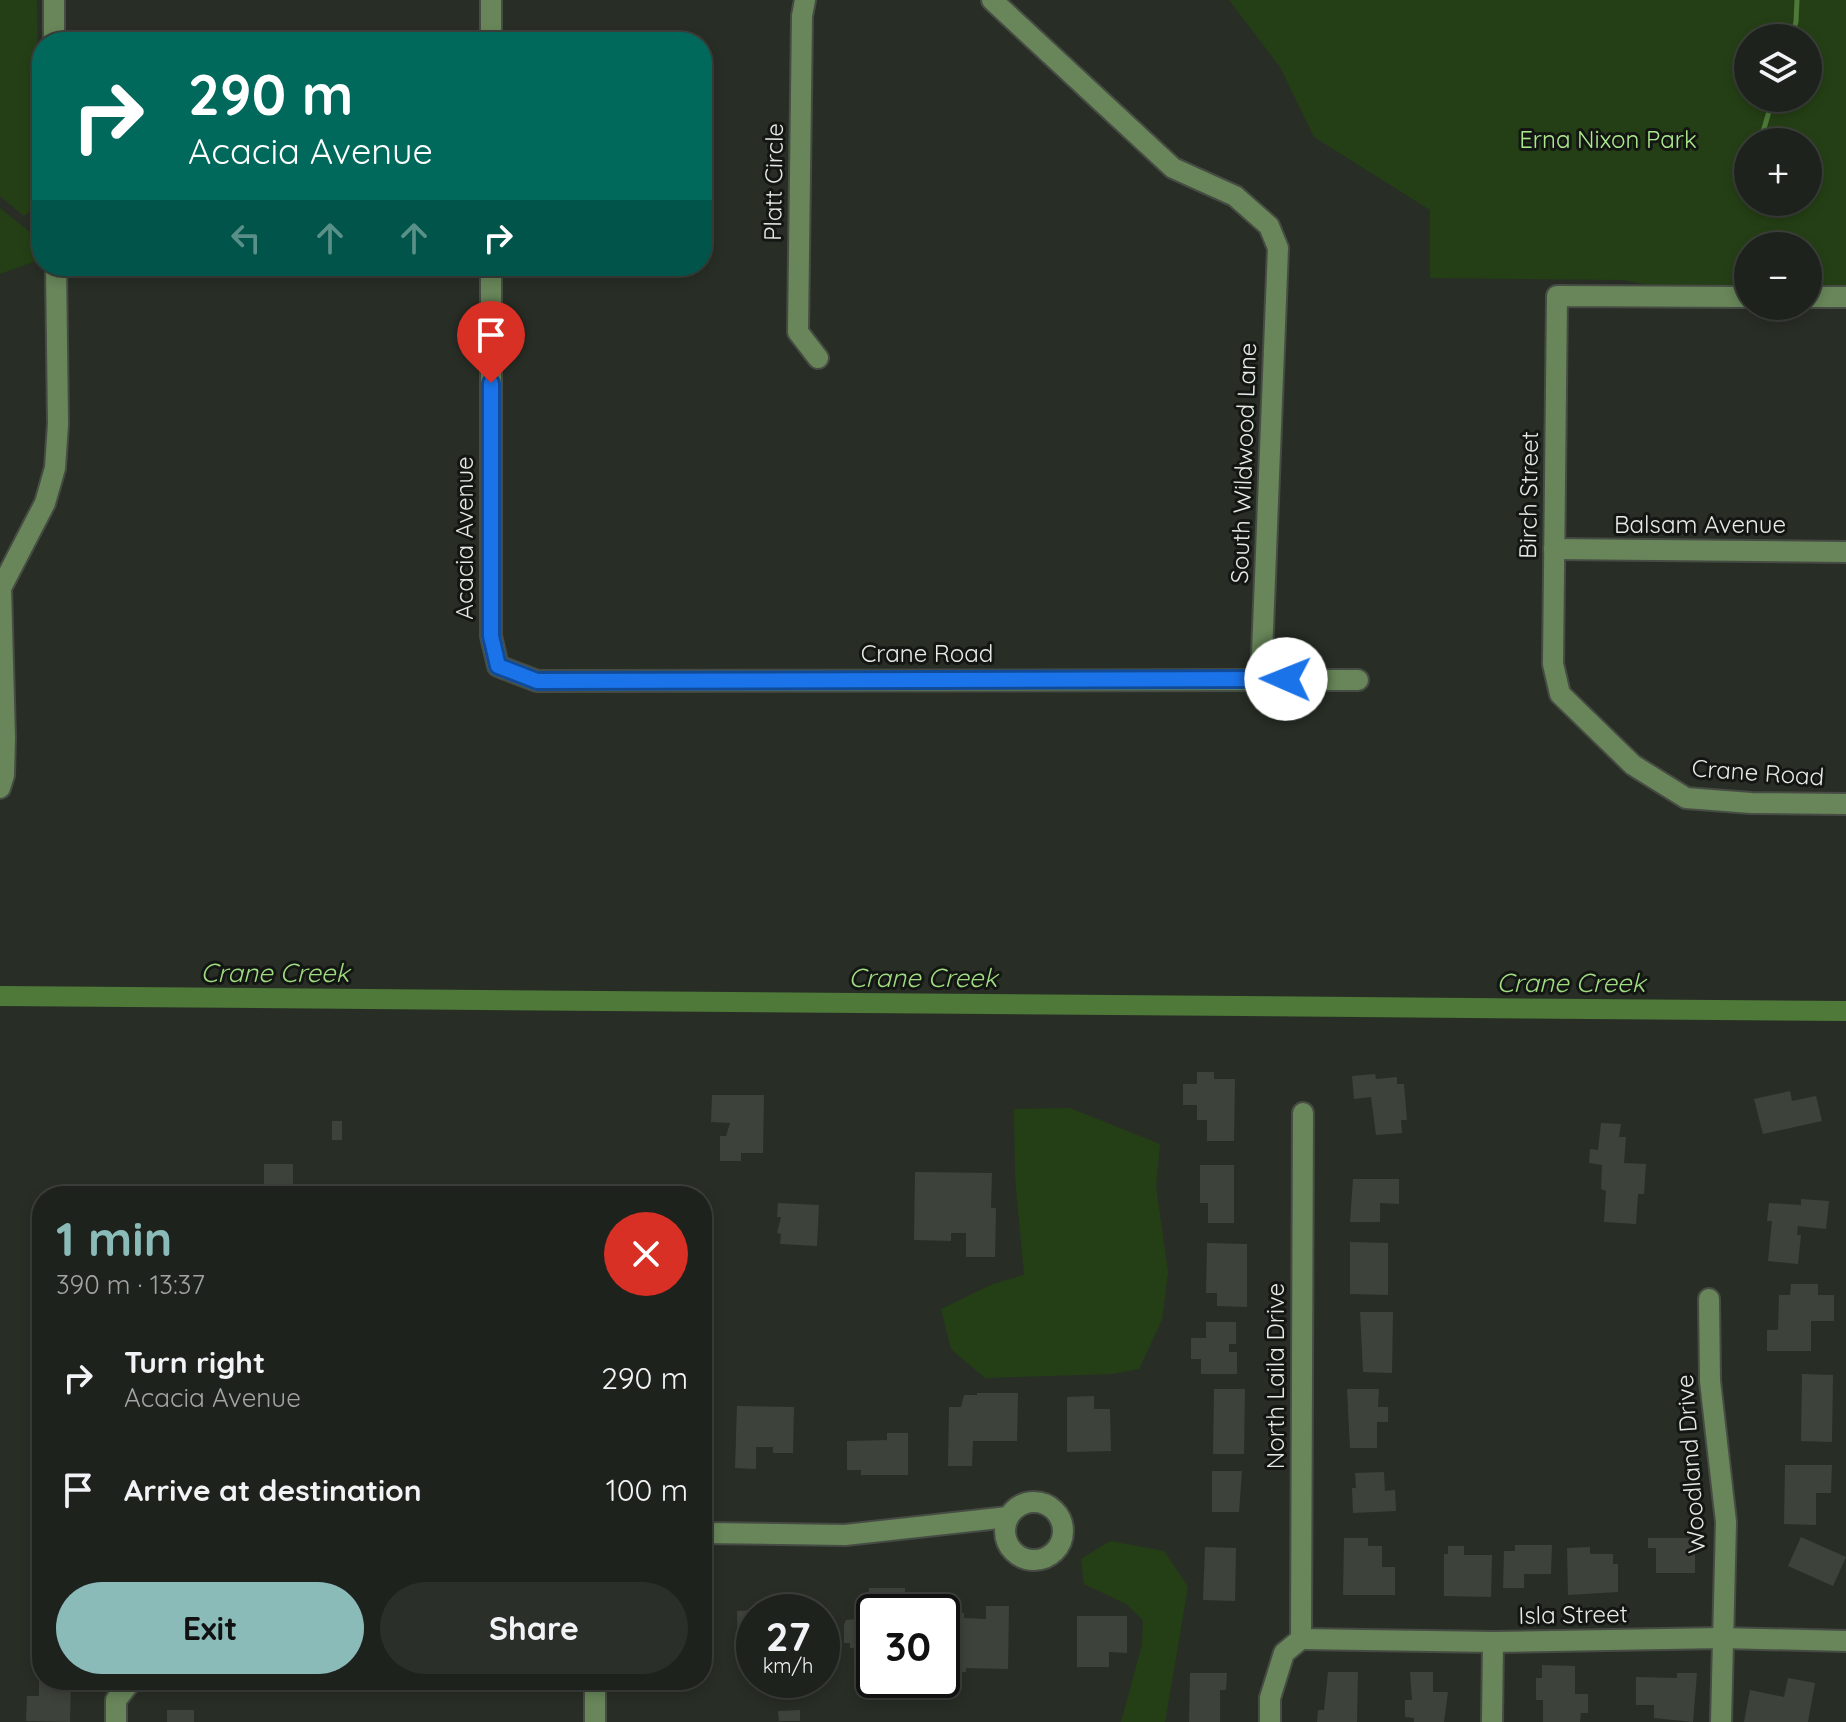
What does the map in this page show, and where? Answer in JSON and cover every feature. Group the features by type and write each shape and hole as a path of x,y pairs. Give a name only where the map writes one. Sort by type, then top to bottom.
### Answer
{"street":[{"path":"54,0 54,32"},
{"path":"491,0 491,32"},
{"name":"Platt Circle","path":"805,0 802,16 798,332 818,358"},
{"name":"South Wildwood Lane","path":"992,0 1173,168 1235,196 1269,226 1278,248 1261,679"},
{"path":"0,788 4,775 5,738 0,589 45,503 55,468 58,424 56,276"},
{"name":"Acacia Avenue","path":"491,276 491,636 498,666"},
{"name":"Birch Street","path":"1560,694 1553,664 1557,296 1734,297"},
{"path":"1822,297 1846,297"},
{"name":"Balsam Avenue","path":"1554,549 1846,552"},
{"name":"Crane Road","path":"498,666 537,681 1358,680"},
{"name":"Crane Road","path":"1560,694 1633,765 1686,798 1751,803 1846,804"},
{"name":"North Laila Drive","path":"1301,1639 1303,1113"},
{"name":"Woodland Drive","path":"1709,1299 1710,1381 1726,1522 1721,1722"},
{"path":"712,1533 845,1535 1008,1517"},
{"name":"Isla Street","path":"1301,1639 1493,1642 1721,1638 1846,1641"},
{"path":"1270,1722 1270,1698 1284,1653 1301,1639"},
{"path":"1492,1722 1493,1642"},
{"path":"116,1722 116,1700 124,1690"},
{"path":"595,1690 595,1722"}],"green space":[{"path":"0,0 37,0 37,32 32,32 32,210 24,216 0,196"},
{"name":"Erna Nixon Park","path":"1229,0 1846,0 1846,286 1822,286 1822,232 1734,232 1734,286 1648,285 1623,280 1430,278 1430,210 1314,137 1280,67"},
{"path":"0,208 32,234 32,263 0,274"},
{"path":"1070,1108 1160,1144 1156,1186 1168,1272 1162,1320 1139,1369 1112,1374 985,1378 951,1349 941,1309 993,1284 1024,1275 1015,1176 1014,1109"},
{"path":"1110,1541 1164,1551 1188,1587 1165,1722 1121,1722 1142,1645 1143,1620 1126,1604 1084,1584 1081,1559"}],"building":[{"path":"1197,1072 1214,1072 1214,1079 1235,1079 1234,1141 1207,1141 1207,1120 1197,1120 1197,1105 1183,1105 1183,1084 1197,1084"},
{"path":"1375,1074 1376,1079 1397,1077 1397,1084 1404,1084 1407,1120 1401,1120 1402,1133 1376,1135 1371,1097 1354,1099 1352,1076"},
{"path":"1790,1091 1792,1101 1816,1096 1822,1121 1763,1134 1754,1099"},
{"path":"712,1095 764,1095 763,1153 741,1153 741,1161 720,1161 720,1136 726,1136 730,1123 711,1122"},
{"path":"332,1121 342,1121 342,1140 332,1140"},
{"path":"1601,1123 1621,1124 1619,1137 1626,1137 1624,1163 1646,1164 1644,1194 1638,1194 1636,1224 1604,1222 1606,1191 1601,1189 1602,1165 1589,1163 1590,1149 1598,1150"},
{"path":"264,1164 293,1164 293,1186 264,1186"},
{"path":"1200,1165 1234,1165 1234,1223 1208,1223 1208,1203 1200,1203"},
{"path":"915,1172 992,1173 991,1208 996,1208 995,1257 966,1257 966,1233 951,1233 951,1241 914,1240"},
{"path":"1353,1179 1399,1179 1399,1204 1380,1203 1380,1222 1350,1222"},
{"path":"1801,1199 1829,1201 1826,1229 1798,1226 1797,1235 1801,1235 1798,1264 1768,1261 1772,1221 1767,1221 1769,1203 1801,1205"},
{"path":"778,1203 819,1205 817,1246 780,1244 781,1234 777,1233 781,1217 777,1217"},
{"path":"1350,1242 1388,1243 1388,1295 1350,1294"},
{"path":"1207,1243 1247,1244 1247,1307 1217,1306 1217,1293 1206,1293"},
{"path":"1791,1284 1818,1284 1818,1295 1834,1295 1834,1321 1811,1321 1811,1351 1767,1351 1767,1330 1778,1330 1779,1295 1790,1295"},
{"path":"1360,1312 1393,1312 1392,1373 1363,1372"},
{"path":"1206,1322 1236,1322 1236,1344 1229,1344 1229,1352 1237,1352 1237,1374 1201,1374 1201,1359 1191,1359 1191,1338 1206,1338"},
{"path":"1802,1374 1833,1375 1832,1442 1801,1441"},
{"path":"1214,1389 1245,1389 1244,1454 1213,1454"},
{"path":"1347,1389 1379,1389 1378,1407 1388,1407 1388,1422 1377,1422 1377,1448 1350,1448"},
{"path":"1018,1393 1017,1441 973,1441 972,1466 948,1466 949,1407 961,1407 964,1395"},
{"path":"1094,1396 1094,1409 1110,1409 1111,1451 1067,1452 1067,1397"},
{"path":"737,1406 794,1407 793,1453 773,1453 773,1447 756,1447 756,1469 735,1468"},
{"path":"887,1433 908,1433 908,1475 861,1475 861,1470 847,1470 847,1441 887,1440"},
{"path":"1785,1465 1832,1465 1831,1493 1816,1493 1816,1525 1784,1524"},
{"path":"1212,1471 1242,1471 1239,1512 1212,1512"},
{"path":"1384,1472 1385,1491 1395,1490 1396,1511 1353,1513 1355,1473"},
{"path":"1801,1537 1846,1557 1833,1586 1788,1566"},
{"path":"1344,1538 1368,1538 1368,1546 1382,1546 1382,1567 1395,1567 1395,1595 1343,1595"},
{"path":"1648,1538 1695,1538 1695,1573 1656,1573 1656,1548 1648,1548"},
{"path":"1515,1545 1552,1545 1551,1574 1524,1574 1524,1588 1503,1588 1504,1551 1515,1551"},
{"path":"1448,1546 1464,1546 1464,1555 1492,1555 1491,1597 1444,1596 1444,1554 1448,1554"},
{"path":"1205,1547 1236,1548 1235,1601 1203,1600"},
{"path":"1590,1547 1590,1554 1613,1554 1613,1564 1618,1564 1618,1592 1568,1595 1567,1548"},
{"path":"869,1588 905,1588 905,1594 869,1594"},
{"path":"986,1606 1009,1606 1008,1669 966,1668 966,1672 960,1672 960,1613 964,1613 964,1618 986,1619"},
{"path":"1077,1616 1127,1616 1127,1653 1109,1652 1109,1667 1077,1667"},
{"path":"856,1619 856,1648 844,1643 846,1620"},
{"path":"1542,1665 1575,1666 1575,1694 1588,1694 1588,1713 1581,1713 1580,1722 1543,1722 1543,1700 1536,1700 1536,1678 1542,1678"},
{"path":"1328,1672 1358,1672 1357,1722 1317,1722 1318,1710 1324,1710"},
{"path":"1410,1672 1433,1672 1433,1692 1448,1692 1444,1722 1414,1722 1414,1718 1405,1717 1405,1700 1412,1700"},
{"path":"1190,1673 1227,1673 1226,1690 1220,1690 1220,1722 1189,1722"},
{"path":"1677,1673 1697,1673 1693,1722 1654,1718 1654,1705 1636,1705 1636,1677 1677,1678"},
{"path":"1788,1678 1815,1683 1808,1722 1744,1722 1750,1690 1784,1697"},
{"path":"39,1690 71,1690 70,1722 26,1721 27,1696 39,1696"},
{"path":"167,1710 194,1710 194,1722 167,1722"},
{"path":"800,1710 800,1721 779,1721 778,1711"}],"waterway":[{"path":"1795,24 1797,0"},
{"path":"1764,128 1769,112"},
{"name":"Crane Creek","path":"0,996 1846,1011"}],"route":[{"path":"491,383 491,636 498,666 537,681 1286,679"}]}
